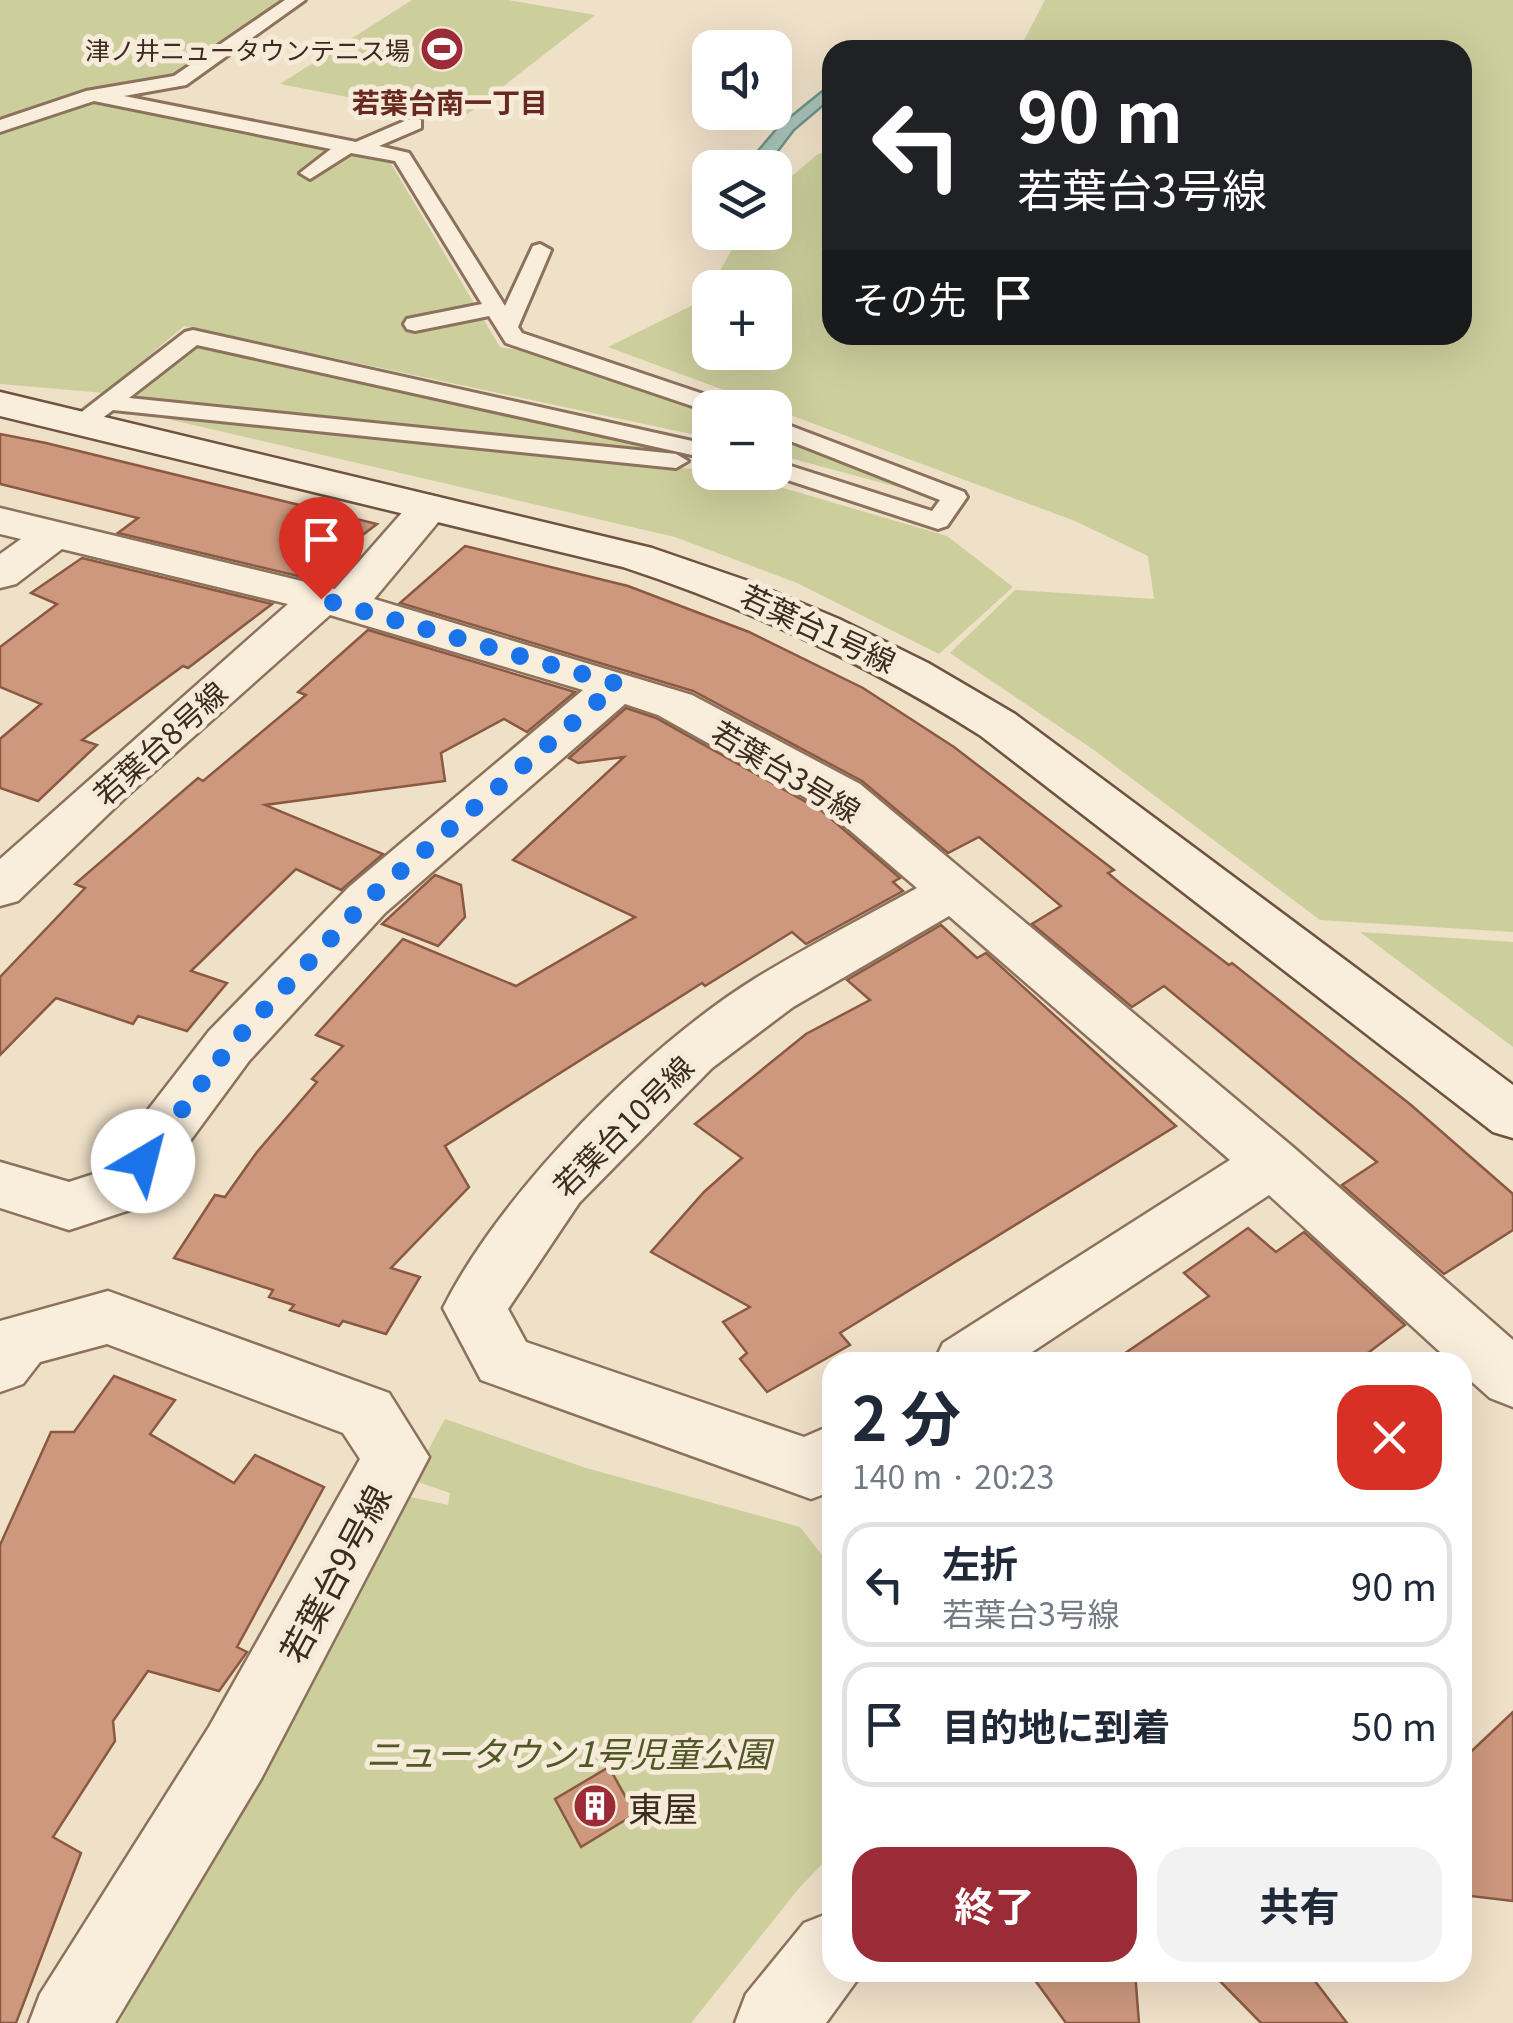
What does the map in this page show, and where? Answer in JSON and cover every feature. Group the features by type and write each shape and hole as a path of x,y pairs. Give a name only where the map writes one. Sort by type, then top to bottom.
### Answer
{"street":[{"name":"若葉台1号線","path":"0,404 96,413 429,508 536,532 726,585 838,632 919,674 1051,764 1513,1116"},
{"name":"若葉台8号線","path":"0,888 110,784 333,602 429,508"},
{"name":"若葉台3号線","path":"0,520 52,536 333,602 618,684 675,705 842,796 1272,1163 1496,1369"},
{"path":"0,576 52,536"},
{"path":"0,1185 69,1206 121,1190 230,1046 367,900 618,684"},
{"name":"若葉台10号線","path":"822,1461 811,1468 504,1361 474,1308 558,1186 692,1053 774,994 954,890"},
{"path":"981,1352 1272,1163"},
{"name":"若葉台9号線","path":"0,1365 19,1341 108,1317 366,1413 396,1457 235,1753 69,2023"},
{"path":"775,2023 822,1964"}],"lane":[{"path":"0,126 93,94 179,81 296,0"},
{"path":"93,94 402,156 514,338 692,398"},
{"path":"310,173 353,147 414,124"},
{"path":"501,318 540,250"},
{"path":"415,324 501,318"},
{"path":"96,413 193,337 692,448"},
{"path":"96,413 692,461"},
{"path":"792,434 955,497 938,520 792,473"}],"green space":[{"path":"0,0 286,0 174,78 75,93 0,120"},
{"name":"津ノ井ニュータウンテニス場","path":"412,0 508,0 595,15 461,119 280,84"},
{"path":"1045,0 1513,0 1513,932 1320,920 1094,750 950,653 1015,590 1154,599 1148,556 1075,521 792,416 792,390 723,390 608,347 692,305 692,370 792,370 792,270 720,270 732,250 792,250 792,176 822,153 822,345 1472,345 1472,40 1024,40"},
{"path":"87,101 335,148 301,174 313,177 348,151 390,162 500,347 561,357 692,405 692,434 184,326 105,393 0,384 0,132"},
{"path":"199,344 692,456 132,400"},
{"path":"142,413 692,469 692,490 790,490 947,536 1013,587 939,654 797,583 675,537"},
{"path":"792,441 909,484 905,489 792,459"},
{"path":"1360,932 1513,942 1513,1047"},
{"name":"ニュータウン1号児童公園","path":"445,1419 586,1468 800,1527 822,1555 822,1864 691,2023 119,2023 406,1496 448,1505 450,1493 412,1480"}],"shaded area":[{"path":"822,91 822,106 794,130 779,150 759,150 776,130 792,130 792,115"}],"building":[{"path":"0,434 377,524 306,578 118,533 138,518 0,484"},
{"path":"465,546 628,586 749,632 863,688 954,747 1114,870 1108,873 1121,884 1229,965 1232,963 1411,1105 1513,1194 1513,1230 1444,1274 1342,1185 1377,1162 1164,986 1132,1007 1032,924 1061,906 979,837 948,853 862,781 693,691 400,603"},
{"path":"82,558 272,604 188,668 183,666 82,740 97,745 38,801 0,788 0,739 41,704 0,687 0,647 57,604 31,593"},
{"path":"368,630 575,692 527,732 504,719 441,753 445,781 265,805 383,854 341,890 296,869 191,971 227,983 187,1031 138,1016 133,1024 56,998 0,1055 0,977 85,888 75,884 198,778 203,781 306,695 298,692"},
{"path":"626,708 656,718 822,811 900,878 893,882 903,891 806,944 792,932 705,986 702,983 445,1146 469,1187 391,1268 420,1277 386,1334 343,1321 339,1326 290,1310 294,1305 269,1297 273,1290 174,1258 215,1195 225,1197 257,1152 317,1082 312,1079 343,1046 316,1035 403,939 516,986 635,917 513,860 624,757 578,763 569,758"},
{"path":"435,875 461,885 465,917 438,946 382,924"},
{"path":"941,925 977,958 986,953 1176,1126 840,1333 850,1345 838,1352 822,1352 822,1361 767,1392 740,1359 747,1353 723,1322 750,1307 651,1252 704,1192 742,1158 695,1124 806,1034 870,1000 847,980"},
{"path":"1248,1228 1276,1252 1304,1232 1405,1325 1369,1352 1127,1352 1209,1296 1184,1273"},
{"path":"114,1376 175,1400 150,1434 234,1483 255,1455 324,1487 237,1647 247,1652 219,1691 148,1671 113,1721 115,1741 53,1837 81,1853 16,2023 0,2023 0,1545 51,1432 74,1432"},
{"path":"1513,1712 1513,1901 1472,1896 1472,1751"},
{"name":"東屋","path":"609,1767 635,1814 581,1847 555,1799"},
{"path":"1036,1982 1136,1982 1139,2023 1066,2023"},
{"path":"1221,1982 1316,1982 1347,2023 1261,2023"}],"place":[{"name":"津ノ井ニュータウンテニス場","path":"442,49"},
{"name":"東屋","path":"595,1806"}],"district":[{"name":"若葉台南一丁目","path":"450,101"}],"route":[{"path":"143,1161 230,1046 367,900 618,684 321,599"}]}
